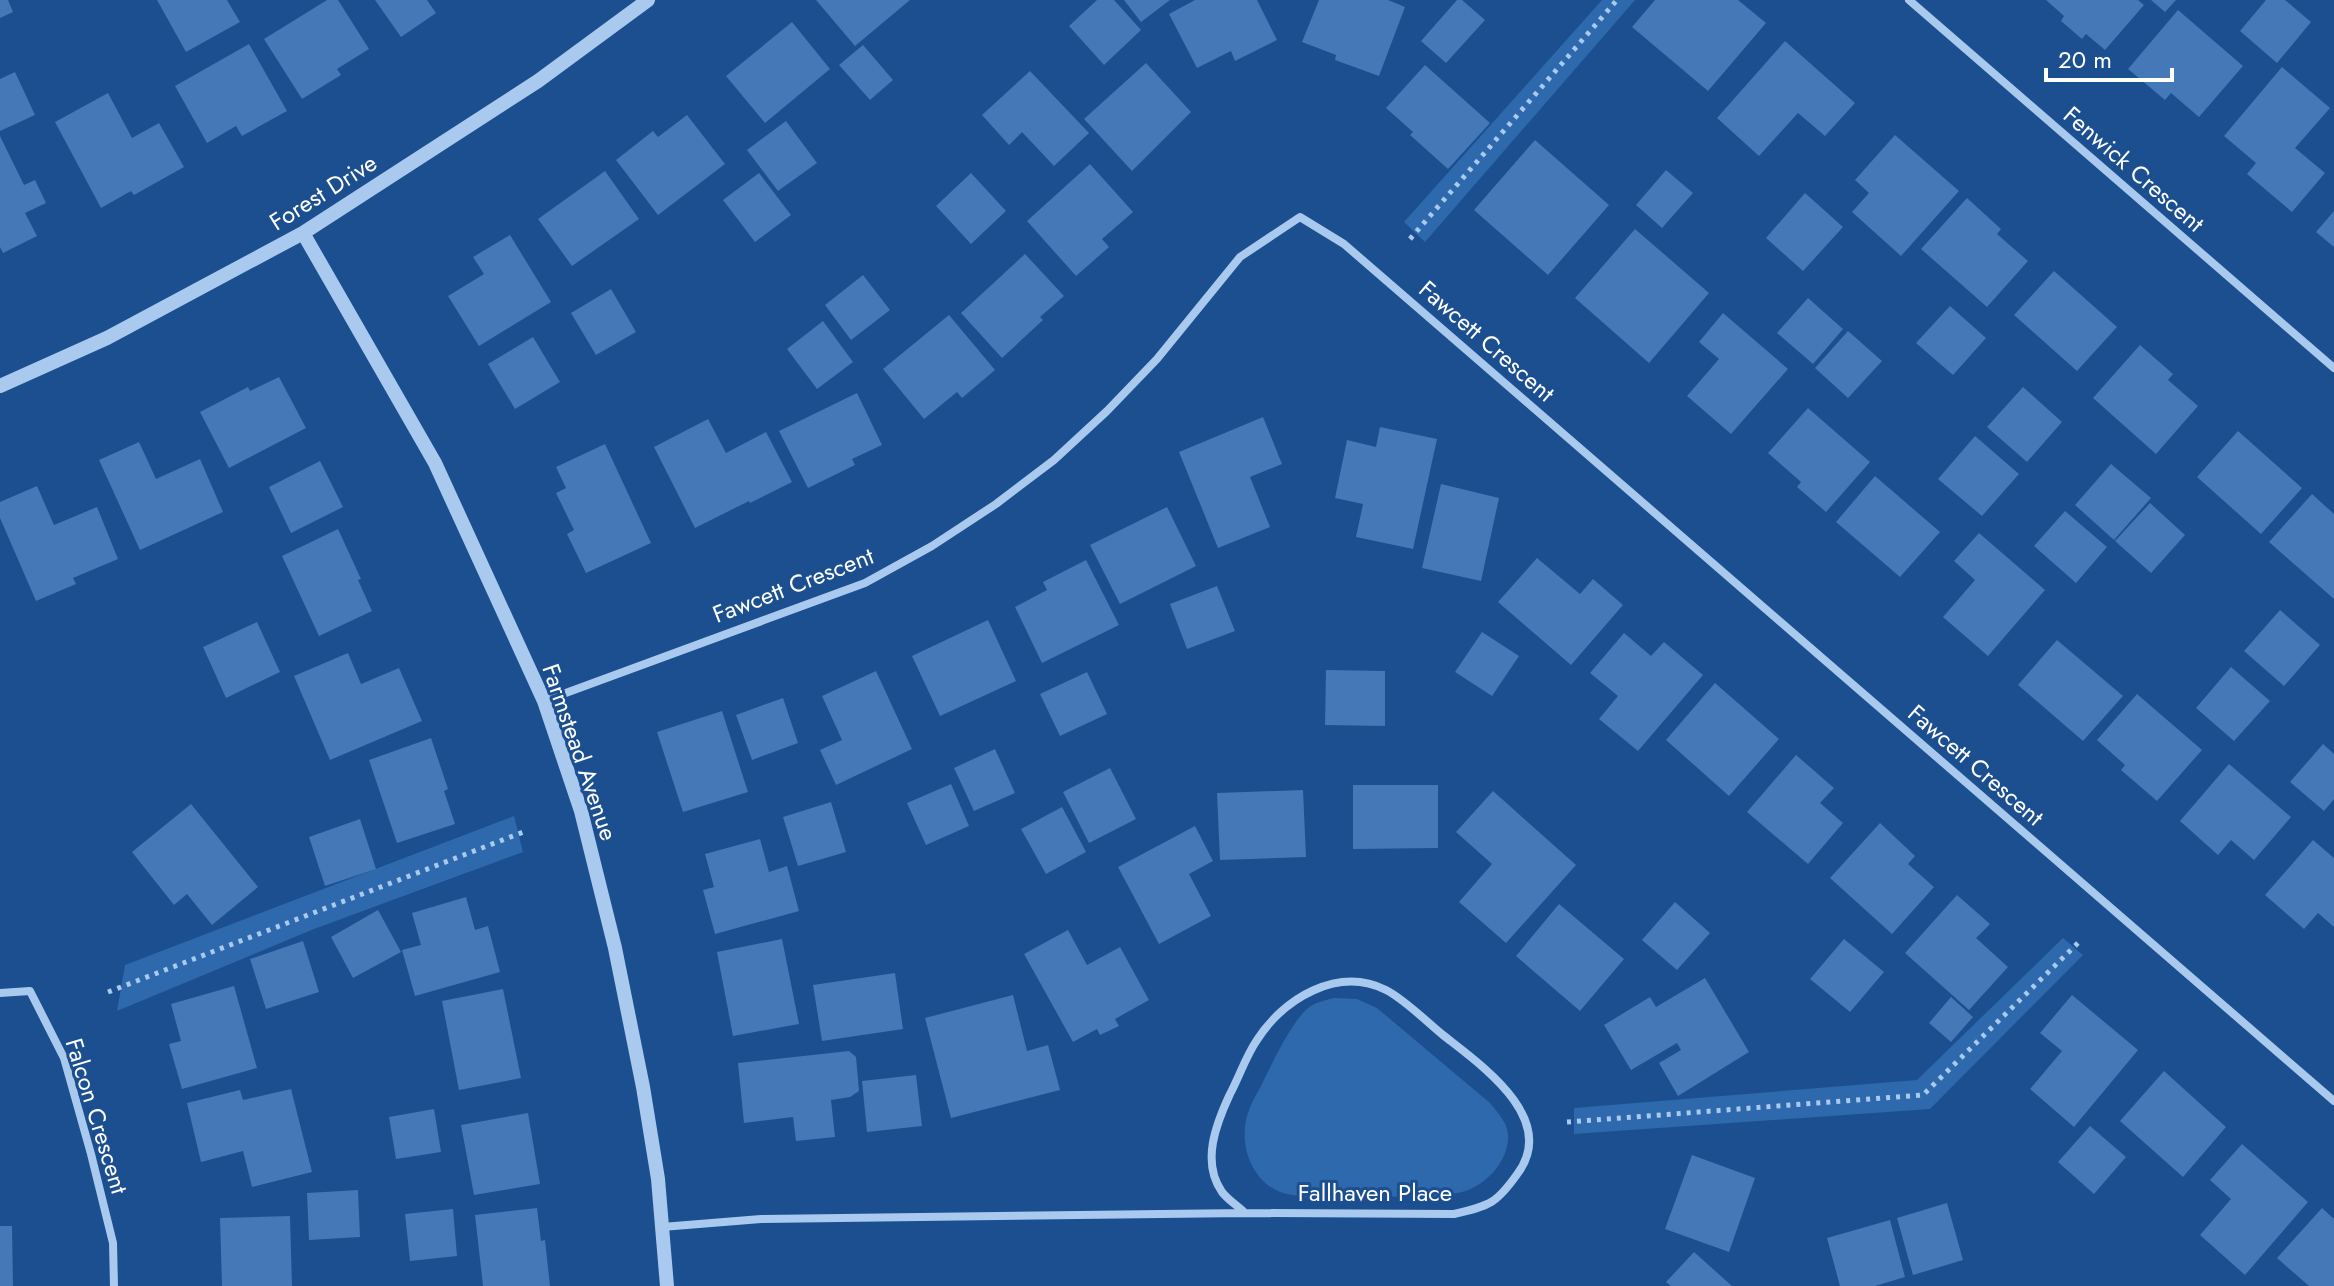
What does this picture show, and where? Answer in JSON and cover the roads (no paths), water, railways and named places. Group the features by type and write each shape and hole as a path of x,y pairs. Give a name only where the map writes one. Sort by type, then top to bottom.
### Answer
{"street":[{"name":"Forest Drive","path":"0,386 107,338 303,233 538,81 648,0"},
{"name":"Fenwick Crescent","path":"1909,0 2334,368"},
{"name":"Fawcett Crescent","path":"544,701 865,583 932,546 996,504 1054,460 1157,359 1240,257 1300,217 1353,252 2334,1101"},
{"name":"Farmstead Avenue","path":"303,233 435,463 544,701 581,811 615,948 658,1179 667,1286"},
{"name":"Fallhaven Place","path":"662,1227 761,1219 1245,1213 1454,1214 1484,1207 1503,1195 1525,1164 1529,1141 1525,1114 1506,1088 1388,991 1359,981 1318,988 1284,1009 1257,1039 1213,1139 1210,1162 1222,1192 1245,1213"},
{"name":"Falcon Crescent","path":"0,993 30,991 64,1058 113,1243 114,1286"}]}
